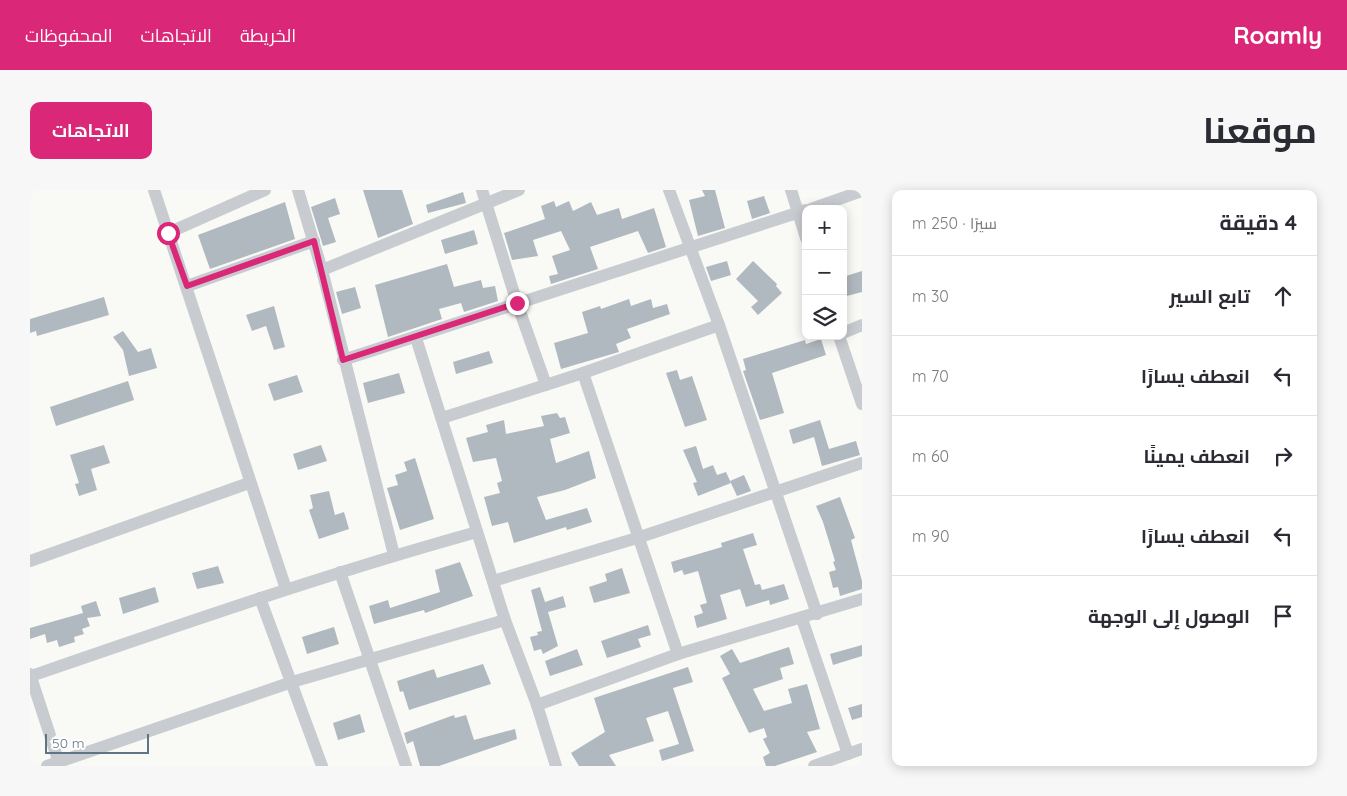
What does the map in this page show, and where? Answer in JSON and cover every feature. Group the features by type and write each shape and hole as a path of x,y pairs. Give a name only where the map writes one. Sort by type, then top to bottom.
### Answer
{"street":[{"path":"154,190 286,589"},
{"path":"168,233 266,190"},
{"path":"298,190 322,270 343,360 394,555"},
{"path":"482,190 517,303 546,385"},
{"path":"322,270 519,190"},
{"path":"669,190 719,325 817,614"},
{"path":"343,360 802,212 791,190"},
{"path":"822,205 862,191"},
{"path":"187,286 314,241"},
{"path":"442,418 583,374 719,325"},
{"path":"847,331 862,325"},
{"path":"416,338 505,620 537,705 556,766"},
{"path":"840,340 862,404"},
{"path":"583,374 637,538 678,654"},
{"path":"493,581 637,538 862,463"},
{"path":"30,561 250,483"},
{"path":"477,532 394,555 286,589 30,675 55,765 292,682 505,620"},
{"path":"340,572 406,766"},
{"path":"260,598 322,766"},
{"path":"537,705 678,654 862,599"},
{"path":"802,618 848,754"},
{"path":"821,765 862,749"}],"building":[{"path":"363,190 402,190 413,224 378,238"},
{"path":"702,190 715,190 725,228 698,236 689,200 705,196"},
{"path":"463,192 466,203 428,213 426,205"},
{"path":"764,196 770,213 752,219 747,201"},
{"path":"335,198 340,214 328,218 336,242 323,246 311,207"},
{"path":"554,201 556,207 569,201 573,211 591,202 597,215 619,208 622,219 654,208 666,247 648,253 638,231 590,247 598,269 551,284 549,276 558,274 552,256 570,250 561,231 533,240 538,256 512,260 504,233 545,219 541,206"},
{"path":"285,202 295,239 210,269 198,235"},
{"path":"474,230 478,244 445,254 441,240"},
{"path":"727,261 731,275 711,281 706,267"},
{"path":"753,261 777,284 776,286 782,293 758,315 751,307 758,301 736,279"},
{"path":"447,264 454,287 481,280 483,288 495,286 498,301 464,312 461,303 439,309 442,319 388,337 375,285"},
{"path":"862,271 862,292 847,296 847,276"},
{"path":"355,287 361,308 342,314 336,292"},
{"path":"104,297 109,315 37,336 36,331 30,333 30,319"},
{"path":"629,299 631,306 651,299 653,308 667,304 670,314 627,329 631,338 616,344 619,352 561,369 554,343 588,333 582,312 600,306 601,309"},
{"path":"274,306 285,347 274,350 266,326 252,331 246,315"},
{"path":"123,331 138,352 151,348 157,368 129,376 123,350 113,337"},
{"path":"805,340 806,344 821,340 826,355 772,373 784,413 760,420 743,371 746,370 743,359"},
{"path":"489,351 493,363 456,374 453,362"},
{"path":"677,370 680,380 692,376 707,420 685,427 666,373"},
{"path":"399,373 405,393 368,403 363,383"},
{"path":"297,375 303,392 274,401 268,384"},
{"path":"128,381 134,400 56,426 50,407"},
{"path":"557,413 560,418 565,417 570,433 550,439 556,463 589,451 596,478 565,490 537,497 546,520 587,508 592,522 567,530 566,527 514,543 508,522 492,526 484,497 500,493 497,483 502,481 496,458 473,462 466,438 488,432 486,425 504,420 506,434 544,426 541,416"},
{"path":"820,420 829,449 856,441 860,455 822,466 814,437 793,444 789,430"},
{"path":"104,445 110,463 91,469 97,490 79,496 75,484 79,483 70,455"},
{"path":"321,445 327,461 298,470 293,454"},
{"path":"696,446 703,469 713,465 717,475 726,472 731,483 698,496 693,483 697,482 683,450"},
{"path":"415,458 434,519 400,530 387,488 398,485 395,475 407,471 404,462"},
{"path":"744,475 751,491 737,496 730,481"},
{"path":"329,491 335,515 344,512 349,529 319,539 309,510 313,508 310,495"},
{"path":"840,497 855,538 851,540 862,581 862,589 840,596 838,587 833,588 829,572 836,570 833,562 835,561 816,506"},
{"path":"753,533 757,545 743,549 755,585 760,584 762,590 784,584 789,599 770,605 769,600 746,607 740,589 720,595 727,619 697,628 694,616 703,613 700,605 707,603 698,571 684,575 682,570 674,573 671,562 722,547 721,543"},
{"path":"460,562 473,596 425,613 424,610 374,624 369,606 388,600 390,608 440,592 435,570"},
{"path":"218,566 224,583 197,589 192,573"},
{"path":"622,568 630,593 594,603 589,587 607,581 605,574"},
{"path":"155,587 159,602 123,614 119,598"},
{"path":"540,587 545,602 563,596 566,607 548,612 558,646 543,654 541,649 534,651 530,637 538,635 537,632 542,631 531,590"},
{"path":"96,601 101,616 87,618 90,626 82,629 84,634 74,637 75,642 59,647 57,640 47,643 45,634 30,639 30,628 83,613 81,606"},
{"path":"648,625 651,635 638,639 641,647 607,658 601,641"},
{"path":"334,627 339,644 307,654 302,637"},
{"path":"862,645 862,656 833,665 830,654"},
{"path":"789,647 794,664 780,668 783,679 753,689 764,711 792,703 788,689 807,684 820,729 807,732 817,752 775,766 766,766 763,757 770,753 763,739 767,737 764,728 749,733 722,678 730,674 720,656 732,649 740,663"},
{"path":"577,649 583,665 550,676 545,661"},
{"path":"483,664 491,684 409,710 403,691 400,692 397,681 434,669 437,678"},
{"path":"688,667 693,682 673,688 694,751 662,761 659,750 679,744 668,711 646,718 654,741 609,755 616,766 579,766 571,753 605,732 594,698"},
{"path":"862,704 862,717 852,720 848,708"},
{"path":"360,714 365,732 338,740 333,723"},
{"path":"454,715 455,718 466,715 474,740 515,729 517,739 439,766 420,766 413,741 407,744 404,733"}],"route":[{"path":"168,233 187,286 314,241 343,360 416,338 517,303"}]}
